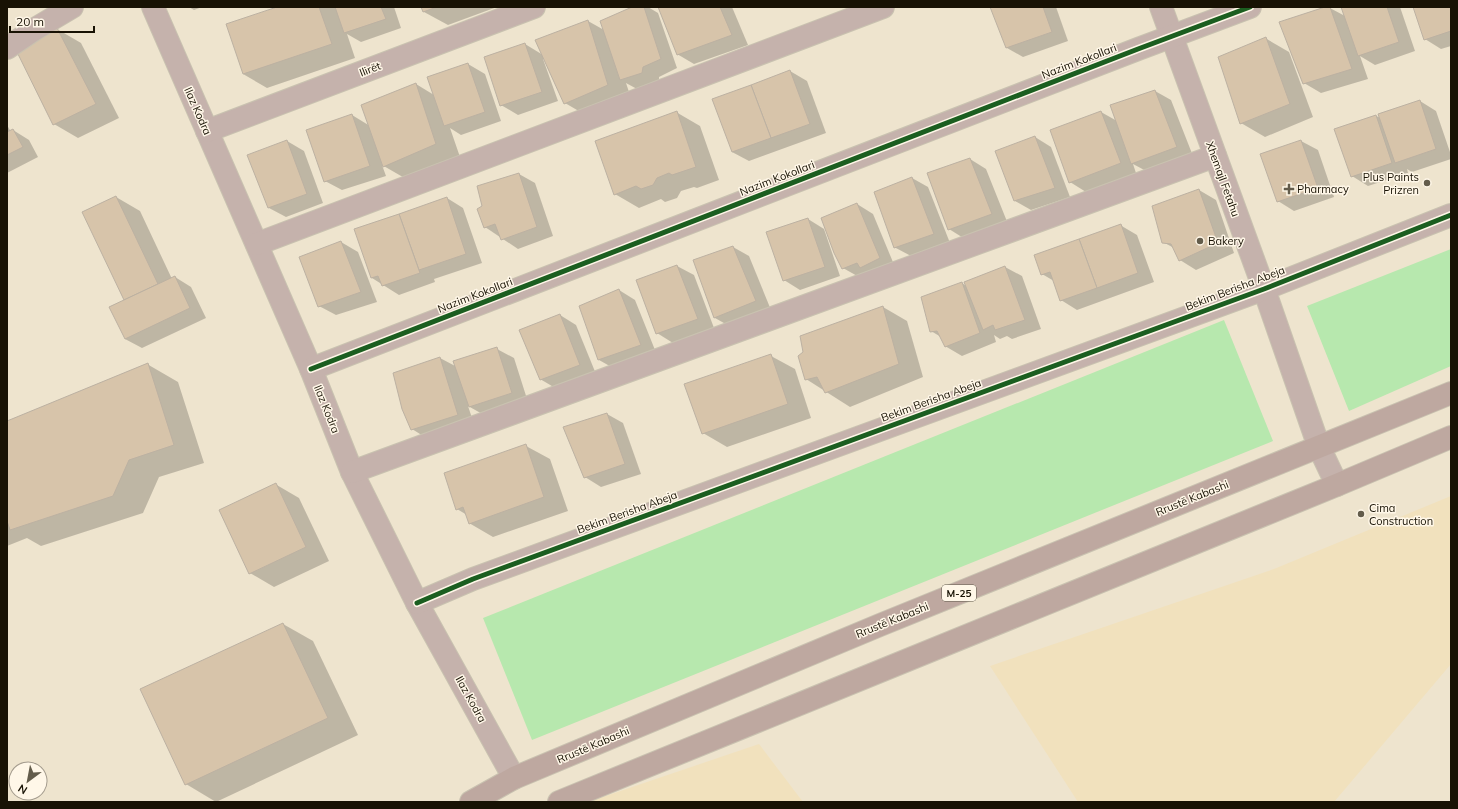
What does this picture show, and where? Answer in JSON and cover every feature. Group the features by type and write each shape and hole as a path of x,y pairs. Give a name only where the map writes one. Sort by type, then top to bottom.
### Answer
{"main road":[{"name":"Rrustë Kabashi","path":"471,802 514,778 880,625 1451,393"},
{"path":"559,802 1337,485 1451,436"}],"street":[{"path":"7,48 72,7"},
{"name":"Ilaz Kodra","path":"152,7 311,369 352,472 417,602 514,778"},
{"name":"Ilirët","path":"207,131 534,7"},
{"path":"256,244 883,7"},
{"name":"Xhemajl Fetahu","path":"1161,7 1264,289 1318,447 1337,485"},
{"name":"Nazim Kokollari","path":"311,369 1250,7"},
{"path":"352,472 1215,156"},
{"name":"Bekim Berisha Abeja","path":"417,602 480,577 1264,289 1451,215"}],"shaded area":[{"path":"1451,496 1451,664 1334,802 1078,802 990,666 1274,569"},
{"path":"759,744 803,802 588,802"}],"green space":[{"path":"1451,249 1451,366 1349,411 1307,306"},
{"path":"1224,320 1273,441 532,740 483,618"}],"building":[{"path":"277,7 319,7 332,44 243,74 226,24"},
{"path":"335,7 381,7 386,19 344,33"},
{"path":"421,7 437,7 423,12"},
{"path":"632,7 644,7 661,59 643,67 642,73 620,80 600,21"},
{"path":"658,7 720,7 732,35 677,55"},
{"path":"990,7 1043,7 1052,32 1006,48"},
{"path":"1325,7 1330,7 1352,69 1303,84 1279,22"},
{"path":"1341,7 1387,7 1399,42 1358,56"},
{"path":"1413,7 1451,7 1451,31 1424,40"},
{"path":"588,20 608,85 564,104 535,40"},
{"path":"57,28 96,104 53,125 15,48"},
{"path":"1266,37 1290,104 1240,124 1218,57"},
{"path":"525,43 542,92 500,106 484,57"},
{"path":"468,63 485,112 444,126 427,77"},
{"path":"790,70 810,124 771,138 751,85"},
{"path":"416,83 436,144 383,167 361,105"},
{"path":"751,85 771,138 732,152 712,99"},
{"path":"1155,90 1177,147 1131,164 1110,105"},
{"path":"1420,100 1436,149 1395,163 1378,114"},
{"path":"677,111 696,167 672,175 669,173 657,178 653,185 641,189 636,186 614,195 595,141"},
{"path":"1101,111 1121,163 1069,183 1050,130"},
{"path":"352,114 370,166 324,182 306,130"},
{"path":"1376,115 1392,163 1351,177 1334,129"},
{"path":"13,129 23,147 7,155 7,132"},
{"path":"1035,136 1055,188 1014,201 995,151"},
{"path":"287,140 307,194 268,208 247,155"},
{"path":"1301,140 1318,188 1277,202 1260,154"},
{"path":"970,158 992,214 948,230 927,173"},
{"path":"519,173 537,227 501,240 495,224 484,228 477,209 482,206 477,186"},
{"path":"912,177 934,234 894,248 874,192"},
{"path":"1199,189 1218,243 1179,261 1171,244 1162,243 1152,206"},
{"path":"116,196 158,284 124,300 82,212"},
{"path":"447,197 466,254 419,270 399,214"},
{"path":"857,203 880,258 860,268 857,263 842,269 834,253 821,218"},
{"path":"399,214 420,273 382,286 378,276 371,278 354,229"},
{"path":"808,218 825,267 783,281 766,232"},
{"path":"1121,224 1138,273 1097,288 1079,239"},
{"path":"1079,239 1097,288 1060,301 1050,272 1041,275 1034,255"},
{"path":"341,241 361,292 318,307 299,257"},
{"path":"733,246 756,301 714,318 693,260"},
{"path":"677,265 698,319 656,334 636,280"},
{"path":"1005,266 1025,320 995,330 993,325 983,330 964,282"},
{"path":"175,276 190,308 125,339 109,307"},
{"path":"962,282 980,333 945,347 937,331 930,332 921,297"},
{"path":"619,289 641,345 598,360 579,306"},
{"path":"883,306 899,364 825,393 817,377 805,380 798,356 803,352 800,336"},
{"path":"560,314 580,365 540,380 519,330"},
{"path":"497,347 512,393 469,407 453,361"},
{"path":"771,354 788,404 702,434 684,384"},
{"path":"440,357 458,415 411,430 402,409 393,373"},
{"path":"148,363 174,445 129,460 113,496 10,530 7,521 7,421"},
{"path":"607,413 625,464 584,478 563,427"},
{"path":"526,444 544,497 469,524 463,507 456,510 444,473"},
{"path":"276,483 306,547 249,574 219,510"},
{"path":"283,623 328,718 185,785 140,689"}],"cycle path":[{"path":"311,369 1250,7"},
{"path":"417,603 473,579 1264,289 1451,215"}],"place":[{"name":"Plus Paints Prizren","path":"1427,183"},
{"name":"Pharmacy","path":"1289,189"},
{"name":"Bakery","path":"1200,241"},
{"name":"Cima Construction","path":"1361,514"}]}
